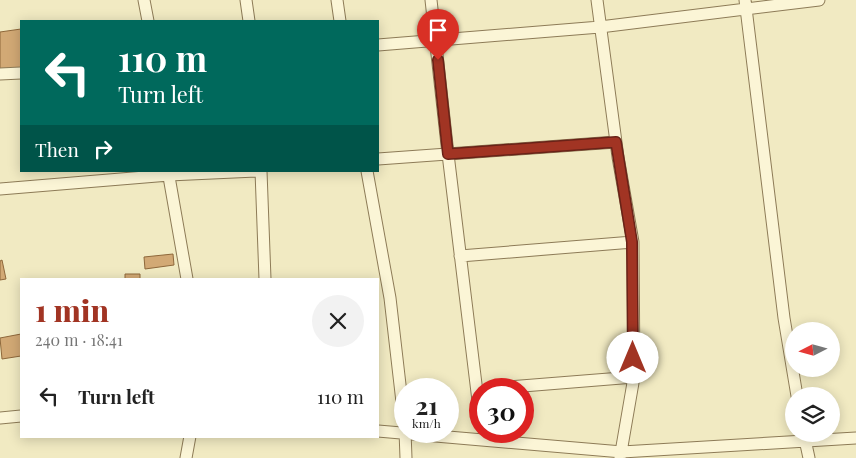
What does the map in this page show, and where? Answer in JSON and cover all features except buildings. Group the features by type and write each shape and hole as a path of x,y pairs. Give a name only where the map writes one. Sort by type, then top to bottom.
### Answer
{"street":[{"path":"144,0 148,20"},
{"path":"246,0 249,20"},
{"path":"337,0 340,20"},
{"path":"431,0 475,378"},
{"path":"597,0 616,142 632,242 634,377 621,455"},
{"path":"379,46 600,27 745,5 819,0"},
{"path":"745,5 784,318 796,387"},
{"path":"0,74 20,73"},
{"path":"379,159 616,142"},
{"path":"0,189 168,173 212,172"},
{"path":"261,172 264,278"},
{"path":"367,172 390,298 399,378"},
{"path":"168,173 187,278"},
{"path":"460,256 632,242"},
{"path":"534,385 634,377"},
{"path":"0,418 20,416"},
{"path":"379,431 394,431"},
{"path":"186,458 190,438"},
{"path":"840,438 856,438"},
{"path":"533,443 621,455 652,454 785,439"},
{"path":"805,442 808,458"},
{"path":"405,443 406,458"}],"route":[{"path":"438,60 448,154 616,142 632,242 633,358"}]}
